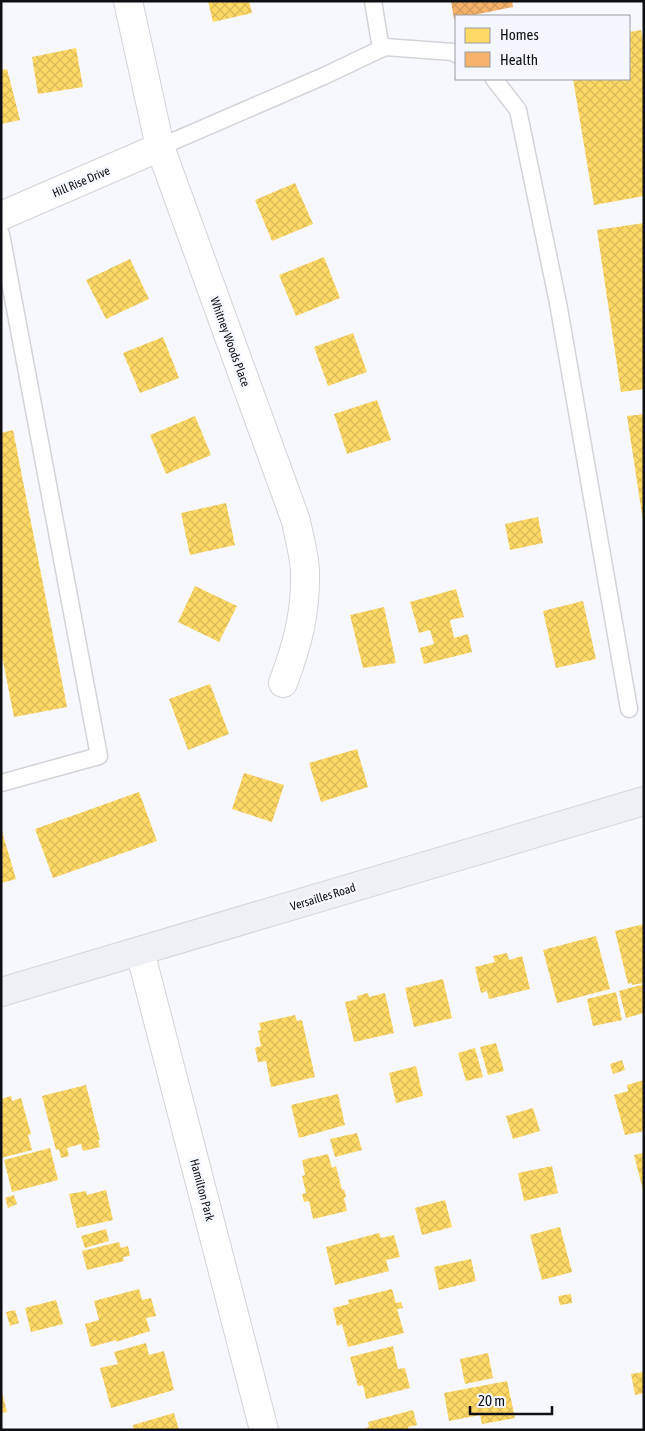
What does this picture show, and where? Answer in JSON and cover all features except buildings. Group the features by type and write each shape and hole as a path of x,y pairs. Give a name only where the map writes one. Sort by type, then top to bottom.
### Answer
{"main road":[{"name":"Versailles Road","path":"1,992 644,800"}],"street":[{"name":"Whitney Woods Place","path":"128,1 160,147 296,521 304,568 304,609 296,646 283,683"},
{"name":"Hill Rise Drive","path":"1,216 160,147"},
{"name":"Hamilton Park","path":"140,951 264,1430"}],"lane":[{"path":"373,1 381,49"},
{"path":"160,147 385,47 455,53"},
{"path":"495,80 518,110 558,303 629,709"},
{"path":"1,234 99,756 1,783"}]}
